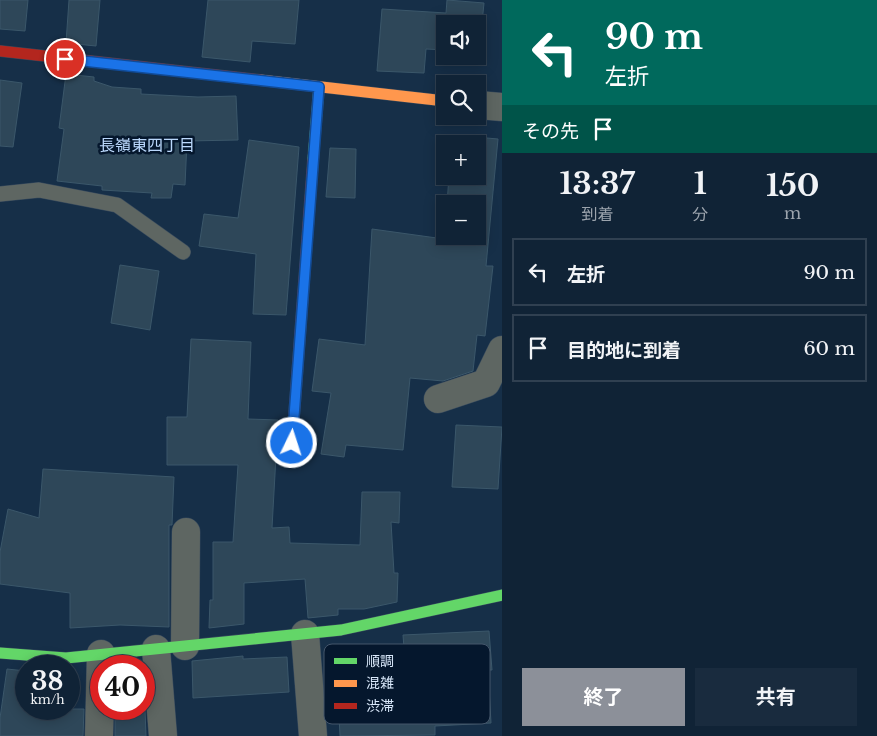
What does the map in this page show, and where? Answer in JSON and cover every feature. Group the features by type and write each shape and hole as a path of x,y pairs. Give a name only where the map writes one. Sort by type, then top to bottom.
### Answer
{"street":[{"path":"0,51 436,100"},
{"path":"292,443 319,87"},
{"path":"486,106 502,108"},
{"path":"438,399 486,383 502,350"},
{"path":"185,646 186,532"},
{"path":"0,653 66,658 341,630 502,595"},
{"path":"305,634 313,736"},
{"path":"156,649 163,736"},
{"path":"99,736 101,654"}],"lane":[{"path":"0,194 39,190 117,205 183,252"}],"building":[{"path":"0,0 28,0 25,31 0,29"},
{"path":"69,0 100,0 96,46 66,43"},
{"path":"208,0 299,0 295,44 252,41 250,62 202,57"},
{"path":"447,0 484,3 483,15 436,15 436,50 426,49 424,73 377,71 382,9 446,13"},
{"path":"66,74 94,77 94,81 112,87 141,89 141,94 198,97 236,96 238,140 187,141 185,185 173,184 171,198 151,198 152,193 102,190 102,186 57,181 64,129 59,128"},
{"path":"0,80 22,83 13,147 0,146"},
{"path":"486,138 498,139 486,266 493,266 485,336 477,335 473,371 443,381 410,378 403,450 346,445 344,457 321,454 331,393 312,391 319,339 365,345 372,229 436,238 436,245 486,245 486,195 448,195 448,185 486,185"},
{"path":"249,140 299,147 286,315 253,314 256,254 199,246 204,214 238,218"},
{"path":"330,148 356,149 355,198 326,197"},
{"path":"120,265 159,271 150,330 111,323"},
{"path":"191,339 251,342 248,419 278,420 272,528 289,527 290,543 360,545 362,492 400,492 399,523 391,522 394,573 398,573 397,602 364,609 338,609 338,615 308,618 305,579 244,583 244,624 209,628 210,600 213,600 213,542 233,542 238,465 167,465 167,417 187,417"},
{"path":"456,425 502,427 498,489 452,487"},
{"path":"43,469 174,477 172,525 169,525 169,627 120,625 70,628 70,593 0,584 0,552 8,509 39,518"},
{"path":"489,631 490,644 404,644 403,635"},
{"path":"490,644 492,670 490,670"},
{"path":"243,656 243,659 287,657 289,692 193,698 192,661"},
{"path":"7,669 15,670 15,720 80,720 80,709 84,709 83,736 0,736 0,718"},
{"path":"115,720 145,720 146,736 115,736"},
{"path":"339,724 472,724 435,726 435,735 340,736"}],"traffic: fast":[{"path":"313,160 319,87"},
{"path":"0,653 66,658 341,630 502,595"}],"traffic: slow":[{"path":"260,80 436,100"}],"traffic: jam":[{"path":"0,51 260,80"},
{"path":"292,443 313,160"}],"district":[{"name":"長嶺東四丁目","path":"147,145"}],"route":[{"path":"65,59 319,87 292,443"}]}
